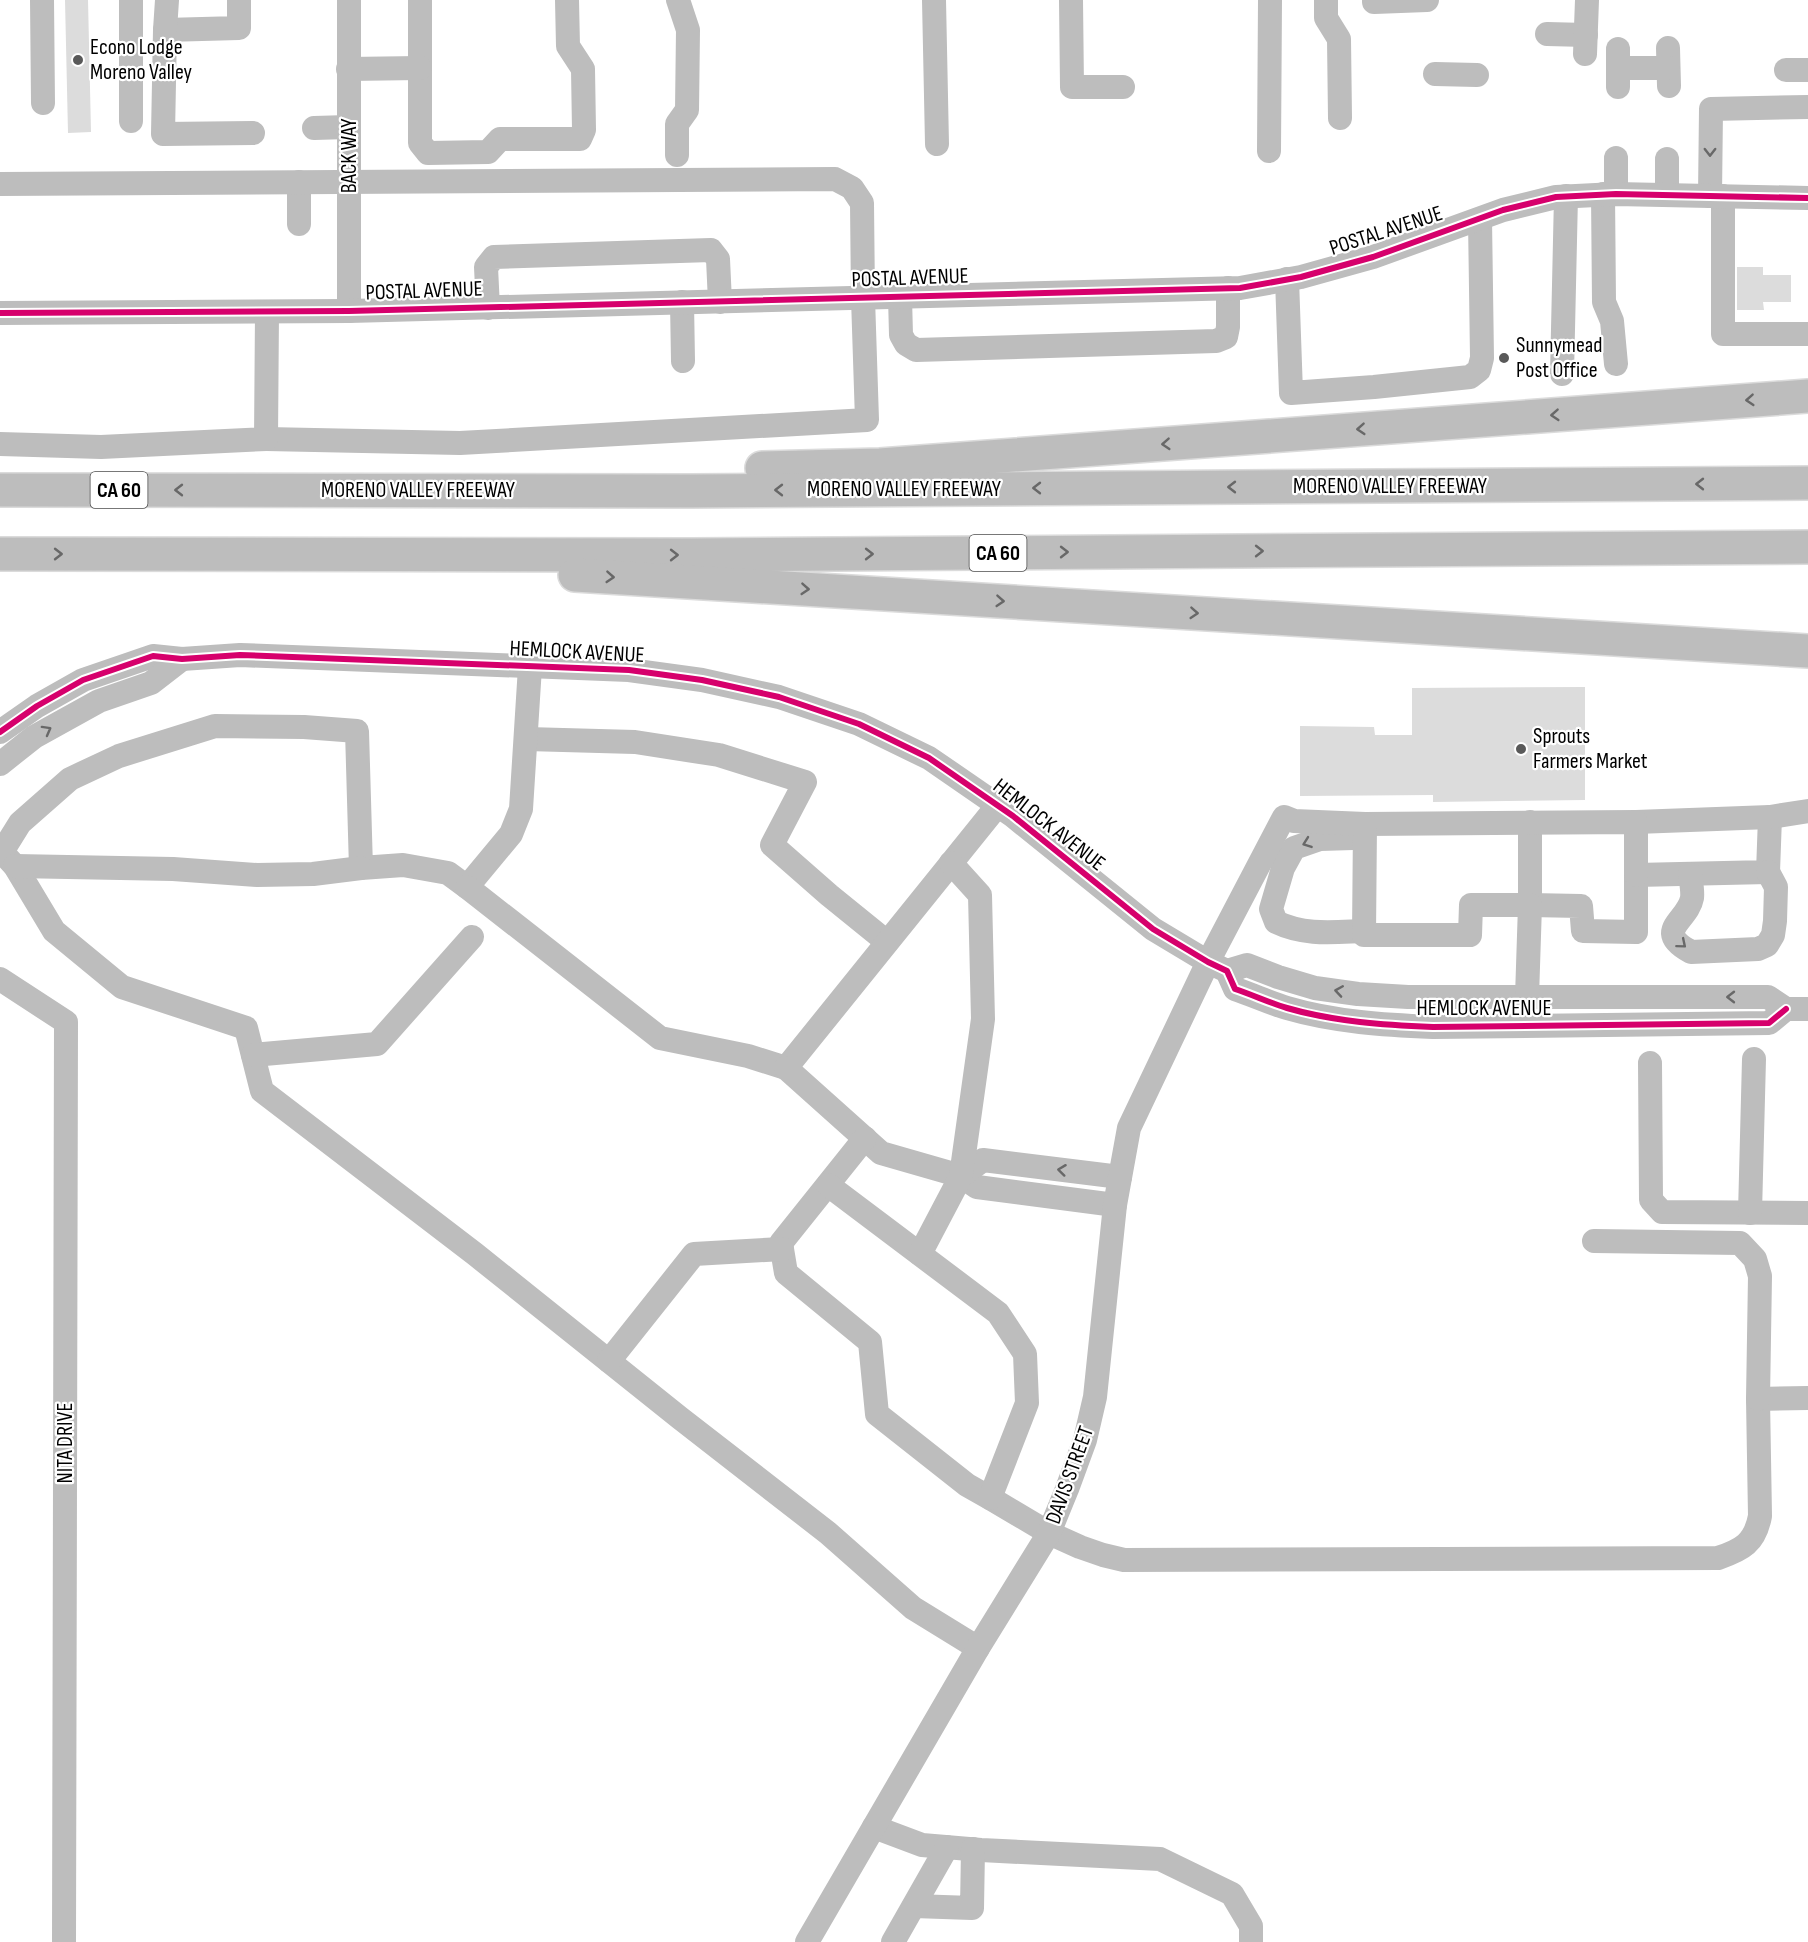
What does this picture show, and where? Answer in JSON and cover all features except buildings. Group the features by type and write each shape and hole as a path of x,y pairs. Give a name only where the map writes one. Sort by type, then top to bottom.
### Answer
{"highway":[{"path":"238,490 683,470 880,465 1808,396"},
{"name":"MORENO VALLEY FREEWAY","path":"0,490 702,490 1808,483"},
{"name":"CA 60","path":"0,554 702,555 1808,547"},
{"path":"238,554 1808,651"}],"street":[{"path":"42,0 43,103"},
{"path":"130,0 131,121"},
{"path":"167,0 162,134 253,133"},
{"path":"165,30 239,28 239,0"},
{"name":"BACK WAY","path":"349,0 349,312"},
{"path":"420,0 420,143 428,153 488,152 500,139 580,139 584,130 583,69 568,46 567,0"},
{"path":"677,155 677,124 687,110 688,30 678,0"},
{"path":"934,0 937,144"},
{"path":"1071,0 1072,87 1123,87"},
{"path":"1269,151 1270,0"},
{"path":"1326,0 1326,18 1339,39 1340,118"},
{"path":"1374,0 1374,2 1427,0"},
{"path":"1547,34 1586,45 1587,0"},
{"path":"348,69 420,68"},
{"path":"1618,68 1669,68"},
{"path":"1435,74 1477,75"},
{"path":"1808,107 1711,109 1723,334 1808,334"},
{"path":"314,128 348,128"},
{"path":"1616,158 1609,194 1604,302 1612,321 1616,364"},
{"path":"1667,159 1667,195"},
{"path":"0,184 835,179 852,189 862,203 867,420 460,443 266,438 101,447 0,444"},
{"path":"299,182 299,224"},
{"name":"POSTAL AVENUE","path":"0,313 349,312 1240,288 1287,279 1373,257 1503,210 1556,197 1609,194 1808,198"},
{"path":"1562,374 1566,196"},
{"path":"1287,279 1291,393 1470,378 1479,370 1482,358 1480,219"},
{"path":"488,308 486,267 494,257 711,250 718,259 720,302"},
{"path":"900,297 901,335 906,344 916,350 1216,341 1226,337 1228,288"},
{"path":"682,303 683,361"},
{"path":"266,438 267,312"},
{"name":"HEMLOCK AVENUE","path":"0,732 36,706 83,680 153,656 182,659 240,655 629,670 702,680 779,697 859,724 929,758 998,805 1153,929 1218,967 1235,989 1288,1008 1334,1018 1384,1025 1434,1027 1769,1023 1797,1009"},
{"path":"0,764 34,736 99,701 151,683 182,659"},
{"path":"468,887 511,834 521,809 530,667"},
{"path":"6,856 20,823 70,779 119,756 215,726 304,727 357,731 361,868"},
{"path":"527,739 647,744 719,755 805,782 772,845 887,942"},
{"path":"786,1068 998,805"},
{"path":"1364,931 1321,933 1292,930 1276,922 1271,909 1283,868 1294,848 1320,839 1365,831 1530,822 1636,822 1770,816 1808,811"},
{"path":"1690,874 1692,898 1674,929 1674,938 1682,947 1691,952 1758,949 1767,945 1773,935 1776,887 1768,872 1770,816"},
{"name":"DAVIS STREET","path":"807,1942 978,1648 1049,1533 1085,1440 1095,1396 1115,1205 1129,1128 1218,967 1284,817 1294,821 1365,831"},
{"path":"1527,998 1530,822"},
{"path":"1365,831 1364,936 1470,934 1471,905 1581,906 1583,931 1636,932 1636,822"},
{"path":"6,856 257,875 313,873 403,865 448,873 660,1038 748,1056 786,1068 881,1153 961,1176 977,1187 1115,1205"},
{"path":"6,856 54,932 122,987 246,1028 262,1091 475,1254 828,1533 913,1608 978,1648"},
{"path":"920,1254 961,1176 983,1019 980,895 951,863"},
{"path":"1636,875 1768,872"},
{"path":"253,1055 377,1044 472,937"},
{"name":"HEMLOCK AVENUE","path":"1218,967 1246,965 1315,988 1358,994 1408,997 1527,998 1768,996 1797,1009"},
{"name":"NITA DRIVE","path":"0,979 66,1022 64,1942"},
{"path":"1750,1213 1754,1059"},
{"path":"1650,1063 1651,1200 1662,1212 1808,1213"},
{"path":"865,1138 782,1244 786,1273 870,1342 877,1414 967,1485 1049,1533 1104,1556 1124,1560 1718,1558 1737,1552 1749,1542 1758,1529 1760,1516 1758,1399 1760,1276 1755,1259 1740,1243 1594,1241"},
{"path":"961,1176 983,1160 1120,1177"},
{"path":"828,1185 998,1313 1025,1354 1027,1403 990,1498"},
{"path":"609,1362 694,1254 782,1249"},
{"path":"1758,1399 1808,1398"},
{"path":"874,1827 922,1845 973,1850 1160,1859 1232,1894 1251,1926 1251,1942"},
{"path":"893,1942 947,1847"},
{"path":"914,1906 972,1908 973,1850"}],"cycle path":[{"path":"0,313 349,311 1240,288 1301,277 1373,257 1503,210 1556,197 1616,194 1808,198"},
{"path":"0,732 37,706 83,680 153,656 182,659 240,655 629,670 702,680 779,697 859,724 929,758 1013,816 1153,929 1227,971 1235,989 1287,1008 1342,1020 1433,1027 1769,1023 1786,1009"}],"place":[{"name":"Econo Lodge Moreno Valley","path":"78,60"},
{"name":"Sunnymead Post Office","path":"1504,358"},
{"name":"Sprouts Farmers Market","path":"1521,749"}]}
